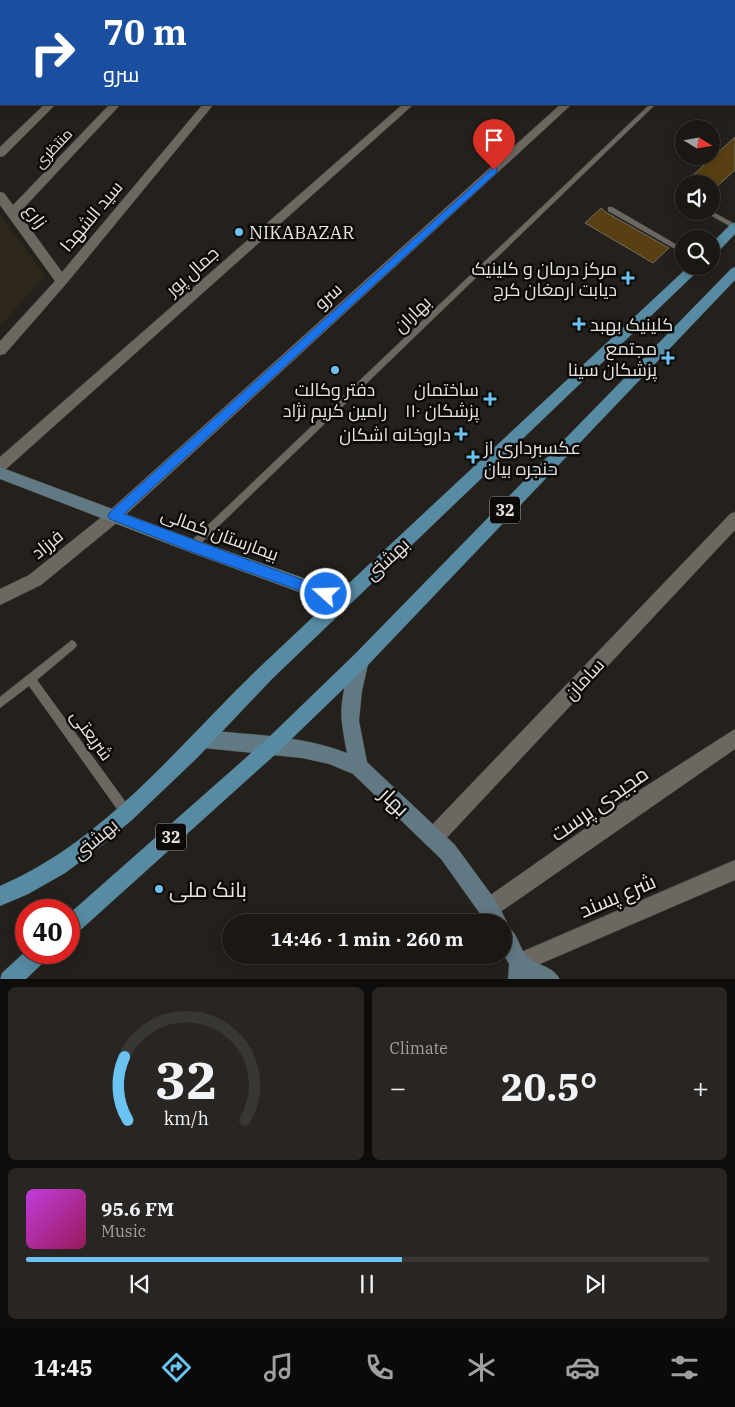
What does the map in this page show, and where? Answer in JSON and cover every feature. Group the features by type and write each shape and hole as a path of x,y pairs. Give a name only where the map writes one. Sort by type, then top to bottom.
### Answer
{"main road":[{"path":"720,243 735,227"},
{"name":"32","path":"80,917 272,746 361,660 735,272"},
{"name":"بهشتى","path":"0,896 42,878 69,861 126,812 203,739 266,672 687,275"},
{"path":"11,979 27,964"}],"street":[{"path":"0,153 51,105"},
{"name":"منتظری","path":"12,213 115,105"},
{"name":"سید الشهدا","path":"0,350 62,281 208,105"},
{"name":"جمال پور","path":"0,466 408,105"},
{"name":"سرو","path":"114,516 566,105"},
{"name":"زارع","path":"0,196 62,281"},
{"name":"بیمارستان کمالی","path":"0,473 192,546 343,600"},
{"name":"فرزاد","path":"0,597 35,580 114,516"},
{"name":"سامان","path":"434,838 735,519"},
{"path":"359,767 350,721 352,691 361,660"},
{"name":"مجیدی پرست","path":"494,914 647,797 735,738"},
{"path":"203,739 302,749 329,755 359,767"},
{"name":"بهار","path":"359,767 448,852 492,914"},
{"name":"شرع پسند","path":"518,971 735,870"},
{"path":"512,956 518,971 546,979"}],"lane":[{"name":"بهاران","path":"192,546 652,105"},
{"path":"610,209 675,247"},
{"path":"720,219 735,227"},
{"path":"0,703 72,645"},
{"name":"شریعتی","path":"30,679 126,812"}],"shaded area":[{"path":"0,215 45,275 0,326"}],"building":[{"path":"735,137 735,170 720,184 720,175 693,175 704,165 720,165 720,151"},
{"path":"601,208 669,248 653,263 585,223"}],"place":[{"name":"NIKABAZAR","path":"239,232"},
{"name":"مرکز درمان و کلینیک دیابت ارمغان کرج","path":"628,278"},
{"name":"کلینیک بهبد","path":"579,324"},
{"name":"مجتمع پزشکان سینا","path":"668,358"},
{"name":"دفتر وکالت رامین کریم نژاد","path":"335,370"},
{"name":"ساختمان پزشکان ۱۱۰","path":"490,399"},
{"name":"داروخانه اشکان","path":"461,434"},
{"name":"عکسبرداری از حنجره بیان","path":"473,457"},
{"name":"بانک ملی","path":"159,889"}],"route":[{"path":"326,594 114,516 494,170"}]}
